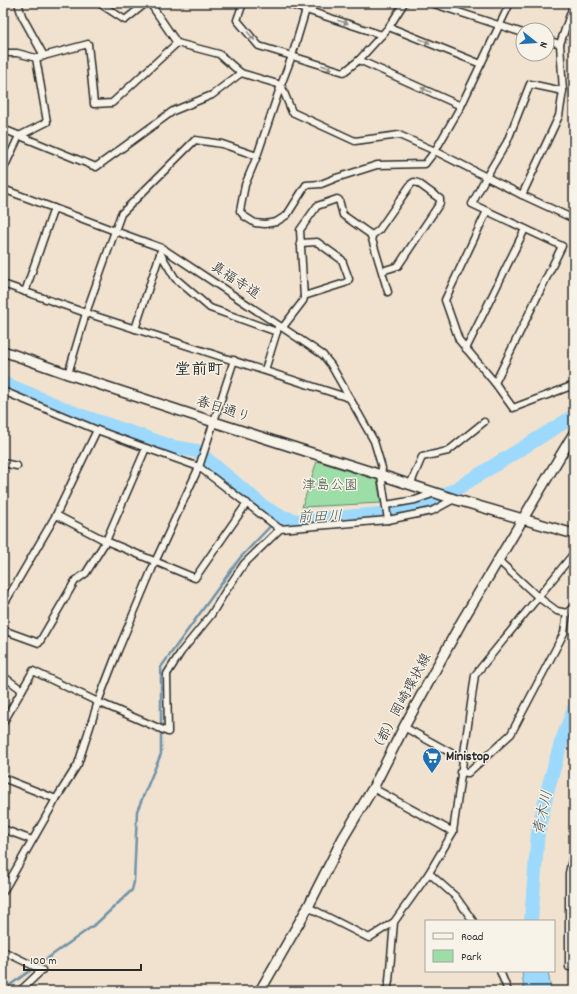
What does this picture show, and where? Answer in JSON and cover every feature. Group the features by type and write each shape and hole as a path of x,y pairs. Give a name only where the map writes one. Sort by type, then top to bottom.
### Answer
{"street":[{"path":"18,3 22,16 44,56"},
{"path":"99,3 125,20 146,3"},
{"path":"150,3 177,43 219,54 241,73 281,85"},
{"path":"243,3 237,20 259,46 344,72 360,60 389,27 404,3"},
{"path":"285,3 307,6 382,34"},
{"path":"431,3 515,31"},
{"path":"307,6 292,56 257,156 245,185 240,211 244,216 255,223 265,224 276,222 287,215 306,185 322,184 377,165 425,164 435,151 462,106 510,3"},
{"path":"522,195 559,116 563,91 560,44 574,3"},
{"path":"389,27 481,64"},
{"path":"555,42 560,44"},
{"path":"3,53 17,53 36,58 88,44 94,104 112,103 177,43"},
{"path":"3,170 19,136 47,122 36,58"},
{"path":"360,60 462,106"},
{"path":"3,129 96,167 173,111 212,95 241,73"},
{"path":"495,383 562,246 472,204 507,142 530,84 563,91"},
{"path":"281,85 292,112 355,141 399,134 574,219"},
{"path":"68,374 86,313 121,214 195,140 222,144 257,156"},
{"path":"371,236 380,230 411,184 414,182 418,183 440,198 440,203 398,266 382,271"},
{"name":"真福寺道","path":"3,189 161,250 281,326 326,359 331,365 374,441 382,468 381,475 388,520"},
{"path":"265,370 277,332 303,300 300,230 317,206 338,200 343,214 371,236 388,292"},
{"path":"25,292 54,208"},
{"path":"487,211 445,300 459,340 495,383 513,408 574,385"},
{"path":"466,349 525,229"},
{"path":"300,243 318,242 344,261 348,279 345,283 304,296"},
{"path":"135,329 161,250"},
{"path":"161,250 175,278 210,308 277,332"},
{"path":"3,284 86,313 349,398"},
{"name":"春日通り","path":"3,351 214,422 454,499"},
{"path":"3,892 56,799 78,764 98,702 117,653 155,562 200,467 234,360"},
{"path":"3,391 97,430 200,467 280,529"},
{"path":"410,485 422,458 448,451 484,422"},
{"path":"3,606 56,515 97,430"},
{"name":"（都）岡崎環状線","path":"260,991 373,788 404,727 462,621 574,433"},
{"path":"3,630 39,643 75,581 86,573 106,541 146,448"},
{"path":"3,463 17,466"},
{"path":"386,505 415,500 435,493"},
{"path":"3,724 33,671 98,702 168,732 167,674 181,652 211,615 244,564 280,529 388,520 432,511 454,499 574,534"},
{"path":"56,515 106,541 195,578 246,503"},
{"path":"308,907 369,938 394,922 429,873 453,832 460,772 475,675 574,553"},
{"path":"498,561 538,597 557,611 567,613"},
{"path":"460,772 468,773 511,734 564,633 567,613 574,606"},
{"path":"3,676 22,690"},
{"path":"404,727 462,759"},
{"path":"3,778 56,799"},
{"path":"373,788 453,832"},
{"path":"3,829 32,840"},
{"path":"569,967 569,873 574,851"},
{"path":"429,873 456,896 472,920"},
{"path":"387,991 394,922"},
{"path":"3,952 42,970 20,991"},
{"path":"500,972 508,991"}],"green space":[{"name":"津島公園","path":"317,461 377,480 381,503 302,507"}],"water":[{"path":"522,972 548,972 551,991 524,991"}],"waterway":[{"name":"前田川","path":"3,383 82,416 173,447 197,451 264,507 280,516 297,521 381,514 427,504 456,489 574,416"},
{"path":"3,990 97,923 132,890 134,882 137,811 161,754 161,667 240,558 280,516"},
{"name":"青木川","path":"531,920 538,832 548,788 561,743 574,709"}],"place":[{"name":"Ministop","path":"432,774"}],"district":[{"name":"堂前町","path":"199,370"}]}
